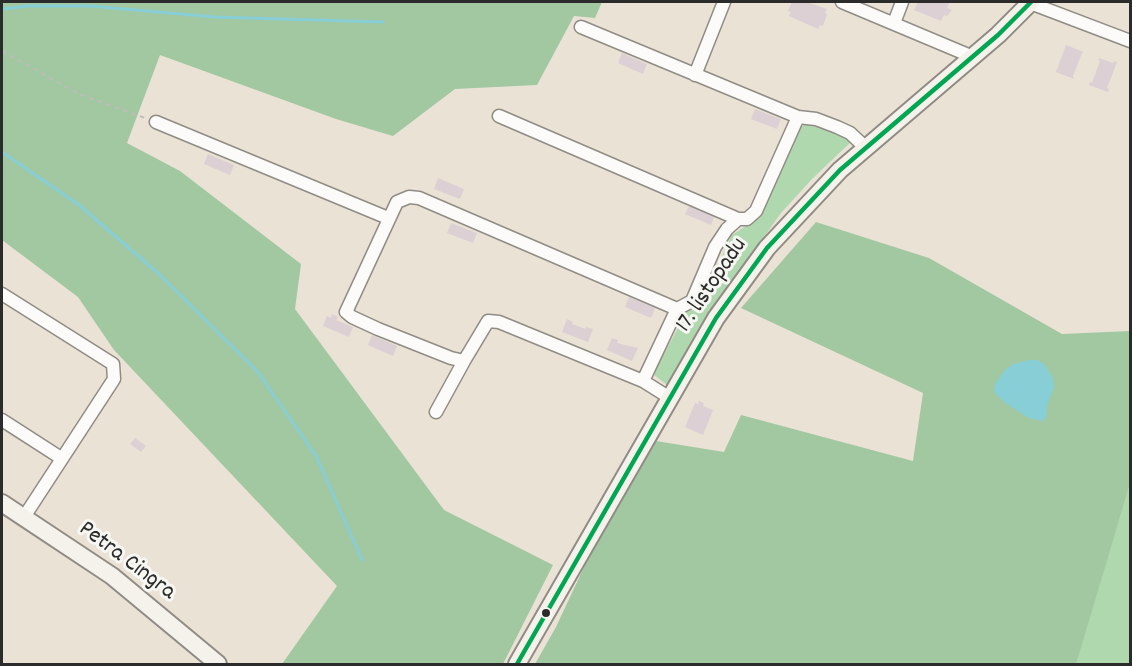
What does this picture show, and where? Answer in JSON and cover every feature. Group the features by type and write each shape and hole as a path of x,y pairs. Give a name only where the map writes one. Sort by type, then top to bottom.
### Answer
{"main road":[{"name":"17. listopadu","path":"517,664 716,318 761,256 808,202 865,147 973,57 1031,2"},
{"name":"Petra Cingra","path":"2,503 112,576 218,664"}],"street":[{"path":"695,75 724,2"},
{"path":"842,2 973,57"},
{"path":"894,23 902,2"},
{"path":"1031,2 1131,41"},
{"path":"581,27 798,117 816,119 837,127 849,133 865,147"},
{"path":"499,116 738,219 747,219 756,211 798,117"},
{"path":"156,122 388,218"},
{"path":"464,361 388,333 346,312 388,218 397,202 409,197 419,198 677,309"},
{"path":"643,381 677,309 692,301 715,247 727,229 738,219"},
{"path":"2,294 113,364 114,379 24,517"},
{"path":"436,412 489,321 499,322 643,381 670,398"},
{"path":"2,420 61,458"}],"path":[{"path":"2,51 79,94 156,122"}],"green space":[{"path":"2,2 602,2 595,18 574,16 537,85 455,89 393,136 336,119 160,55 127,143 180,171 301,264 295,309 444,510 553,565 503,664 282,664 337,586 114,350 78,297 2,240"},
{"path":"806,124 844,134 852,141 781,213 707,317 667,385 653,374 686,313 702,297 732,235 760,217 798,129"},
{"path":"816,222 929,258 1062,334 1130,331 1130,484 1076,664 535,664 556,627 592,550 656,441 724,452 741,415 913,461 923,393 741,308"},
{"path":"1130,484 1130,664 1076,664 1076,660"}],"water":[{"path":"1037,360 1044,364 1053,378 1054,387 1047,406 1046,418 1042,421 1029,418 1005,403 994,392 995,384 1004,371 1013,364"}],"building":[{"path":"792,2 807,2 827,9 823,26 820,25 818,29 789,16 791,12 788,11"},
{"path":"918,2 950,2 947,8 952,10 947,16 944,15 941,21 914,10"},
{"path":"1066,45 1084,52 1073,76 1074,79 1056,72"},
{"path":"622,53 647,64 643,74 618,63"},
{"path":"1099,58 1113,63 1117,62 1107,88 1108,92 1089,85 1090,82 1092,83"},
{"path":"755,109 781,119 777,129 751,119"},
{"path":"208,154 234,165 230,175 204,164"},
{"path":"438,178 464,189 460,199 434,189"},
{"path":"690,204 715,215 711,225 685,214"},
{"path":"451,223 477,233 473,243 447,233"},
{"path":"629,297 655,308 651,318 625,307"},
{"path":"332,314 338,317 336,320 353,327 349,337 323,326 327,316 331,318"},
{"path":"567,319 573,322 572,324 593,329 588,342 562,332"},
{"path":"372,335 397,346 393,356 368,345"},
{"path":"612,338 618,340 617,343 638,348 632,361 607,350"},
{"path":"699,401 704,403 703,406 713,410 703,435 685,427 695,403 698,404"},
{"path":"135,438 146,446 141,452 130,444"}],"waterway":[{"path":"2,9 29,6 90,6 215,17 383,22"},
{"path":"2,152 79,205 159,274 257,371 316,456 362,560"}],"transit line":[{"path":"517,664 716,318 767,248 840,170 998,35 1031,2"}]}
